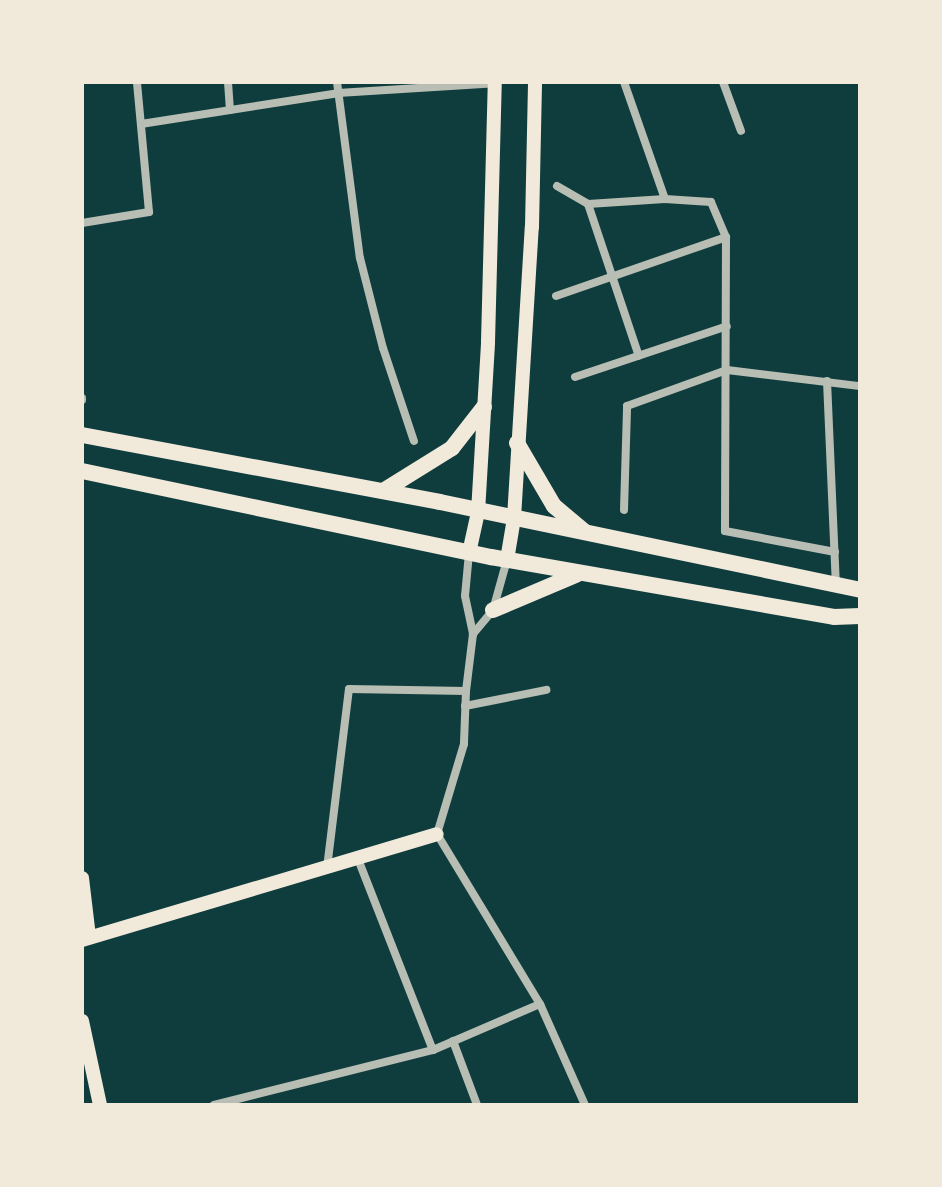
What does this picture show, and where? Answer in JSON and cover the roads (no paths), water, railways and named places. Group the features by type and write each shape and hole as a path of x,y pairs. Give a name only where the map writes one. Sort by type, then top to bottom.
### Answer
{"main road":[{"path":"507,560 514,518 532,227 535,82"},
{"path":"469,553 478,512 484,407 495,83"},
{"path":"383,491 452,448 484,407"},
{"path":"82,435 409,496 860,590"},
{"path":"517,437 554,506 586,533"},
{"path":"82,471 469,553 834,617 860,616"},
{"path":"493,610 561,579 583,574"},
{"path":"82,878 85,938 437,834"},
{"path":"82,1021 100,1105"}],"street":[{"path":"82,223 149,212 137,82"},
{"path":"228,82 230,110"},
{"path":"337,82 360,258 383,348 414,441"},
{"path":"624,82 665,199"},
{"path":"723,82 741,131"},
{"path":"141,124 338,93 495,83"},
{"path":"557,186 588,204 665,199 711,202 726,237 725,531 835,552"},
{"path":"588,204 639,356"},
{"path":"556,296 726,237"},
{"path":"575,377 727,326"},
{"path":"624,510 627,406 727,370 860,386"},
{"path":"827,381 836,585"},
{"path":"469,553 465,596 473,634 464,744 437,834 540,1004 585,1105"},
{"path":"473,634 493,610 507,560"},
{"path":"327,868 349,689 466,691"},
{"path":"465,706 546,690"},
{"path":"358,859 433,1050"},
{"path":"214,1105 433,1050 540,1004"},
{"path":"453,1041 477,1105"}]}
